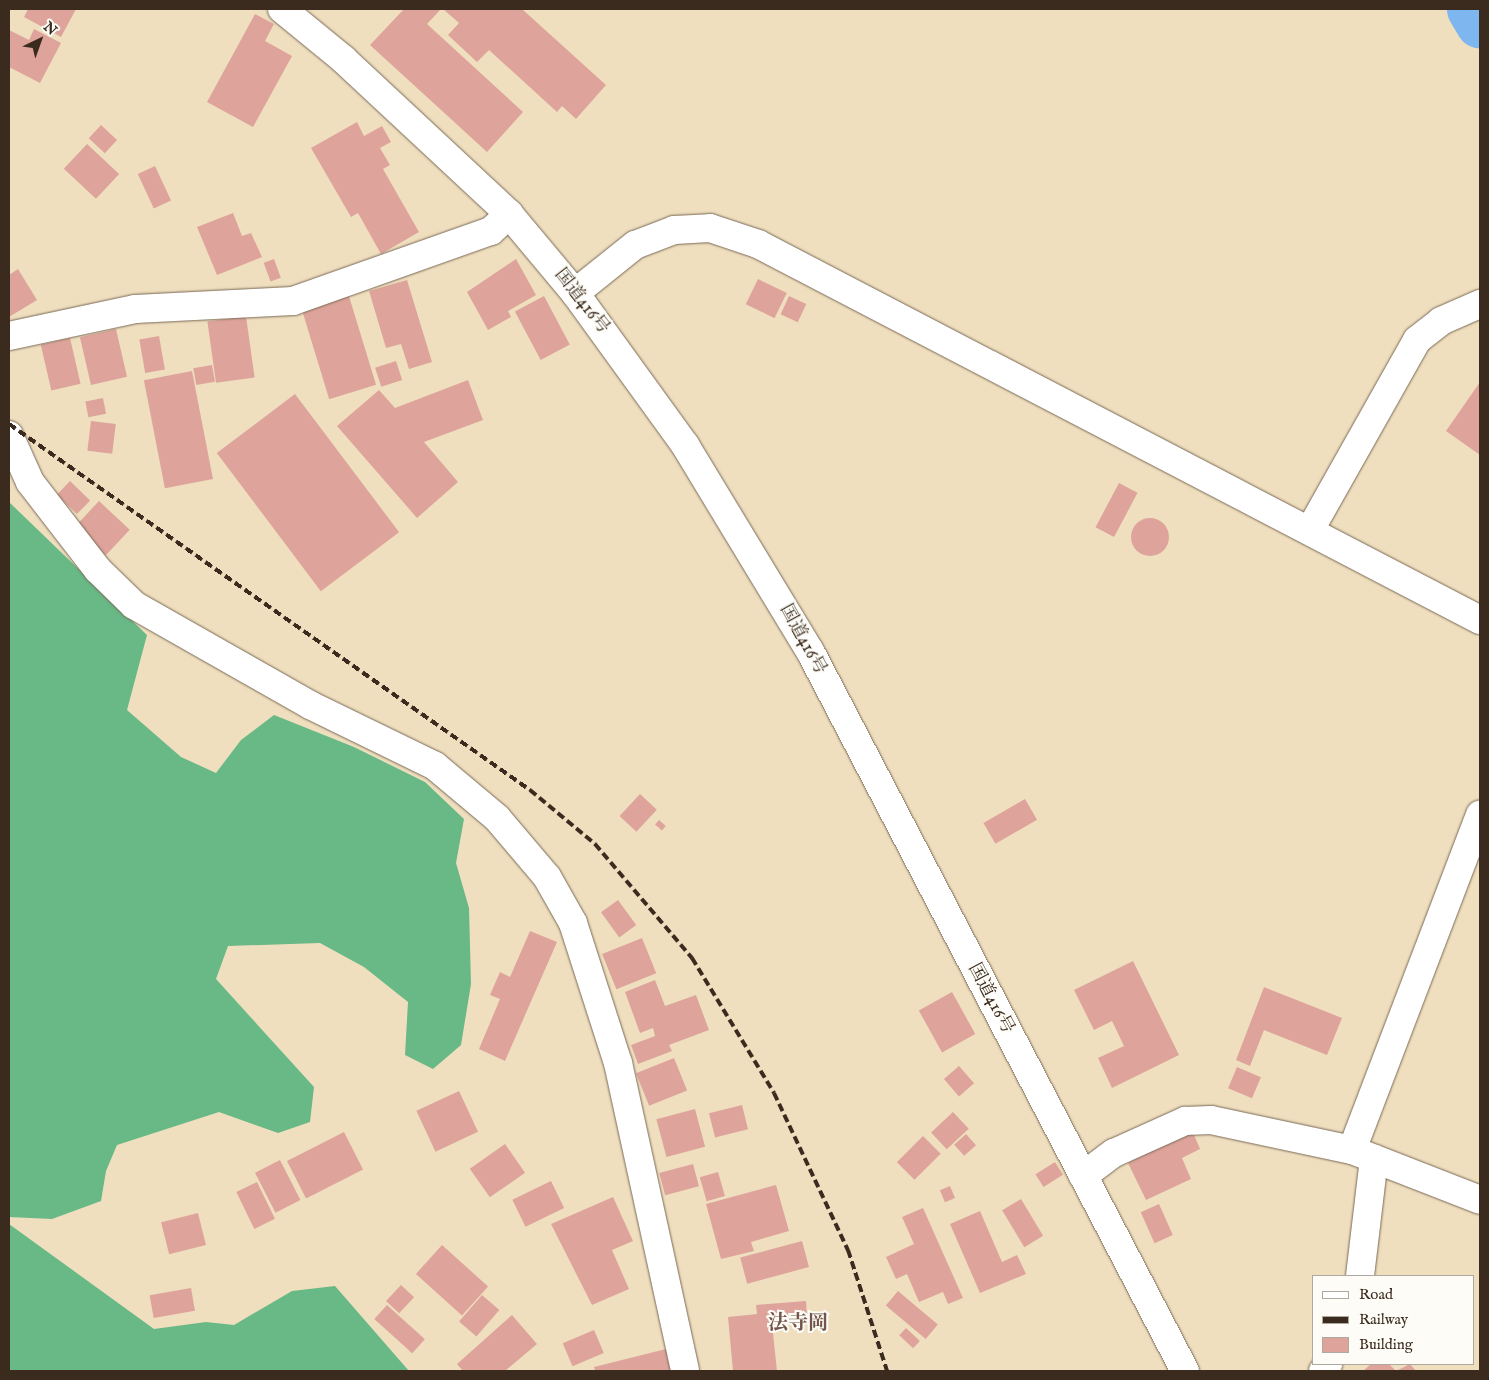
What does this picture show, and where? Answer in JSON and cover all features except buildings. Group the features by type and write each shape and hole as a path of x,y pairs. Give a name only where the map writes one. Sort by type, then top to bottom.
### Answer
{"main road":[{"name":"国道416号","path":"282,9 344,58 509,214 576,293 685,445 810,651 1185,1371"},
{"path":"9,336 135,308 293,300 491,231 509,214"},
{"path":"576,293 634,245 674,230 710,228 758,244 1480,620"},
{"path":"1310,530 1416,340 1441,321 1480,304"},
{"path":"9,435 30,482 98,570 134,605 310,705 435,766 497,818 547,877 573,923 618,1063 685,1371"},
{"path":"1360,1275 1363,1154 1480,815"},
{"path":"1083,1176 1114,1153 1185,1121 1211,1120 1363,1154 1480,1200"}],"green space":[{"path":"9,502 147,635 127,710 181,757 216,773 241,740 274,715 354,747 425,782 464,819 456,863 469,908 471,984 461,1045 433,1069 405,1055 408,1002 364,967 320,943 228,946 216,979 314,1087 310,1122 278,1133 219,1112 117,1145 106,1171 101,1201 52,1219 9,1217"},
{"path":"9,1224 154,1329 206,1322 234,1325 292,1291 335,1286 409,1371 9,1371"}],"waterway":[{"path":"1471,9 1480,24"}],"railway":[{"path":"9,424 530,790 595,844 692,958 774,1093 848,1250 887,1371"}],"district":[{"name":"法寺岡","path":"798,1323"}]}
